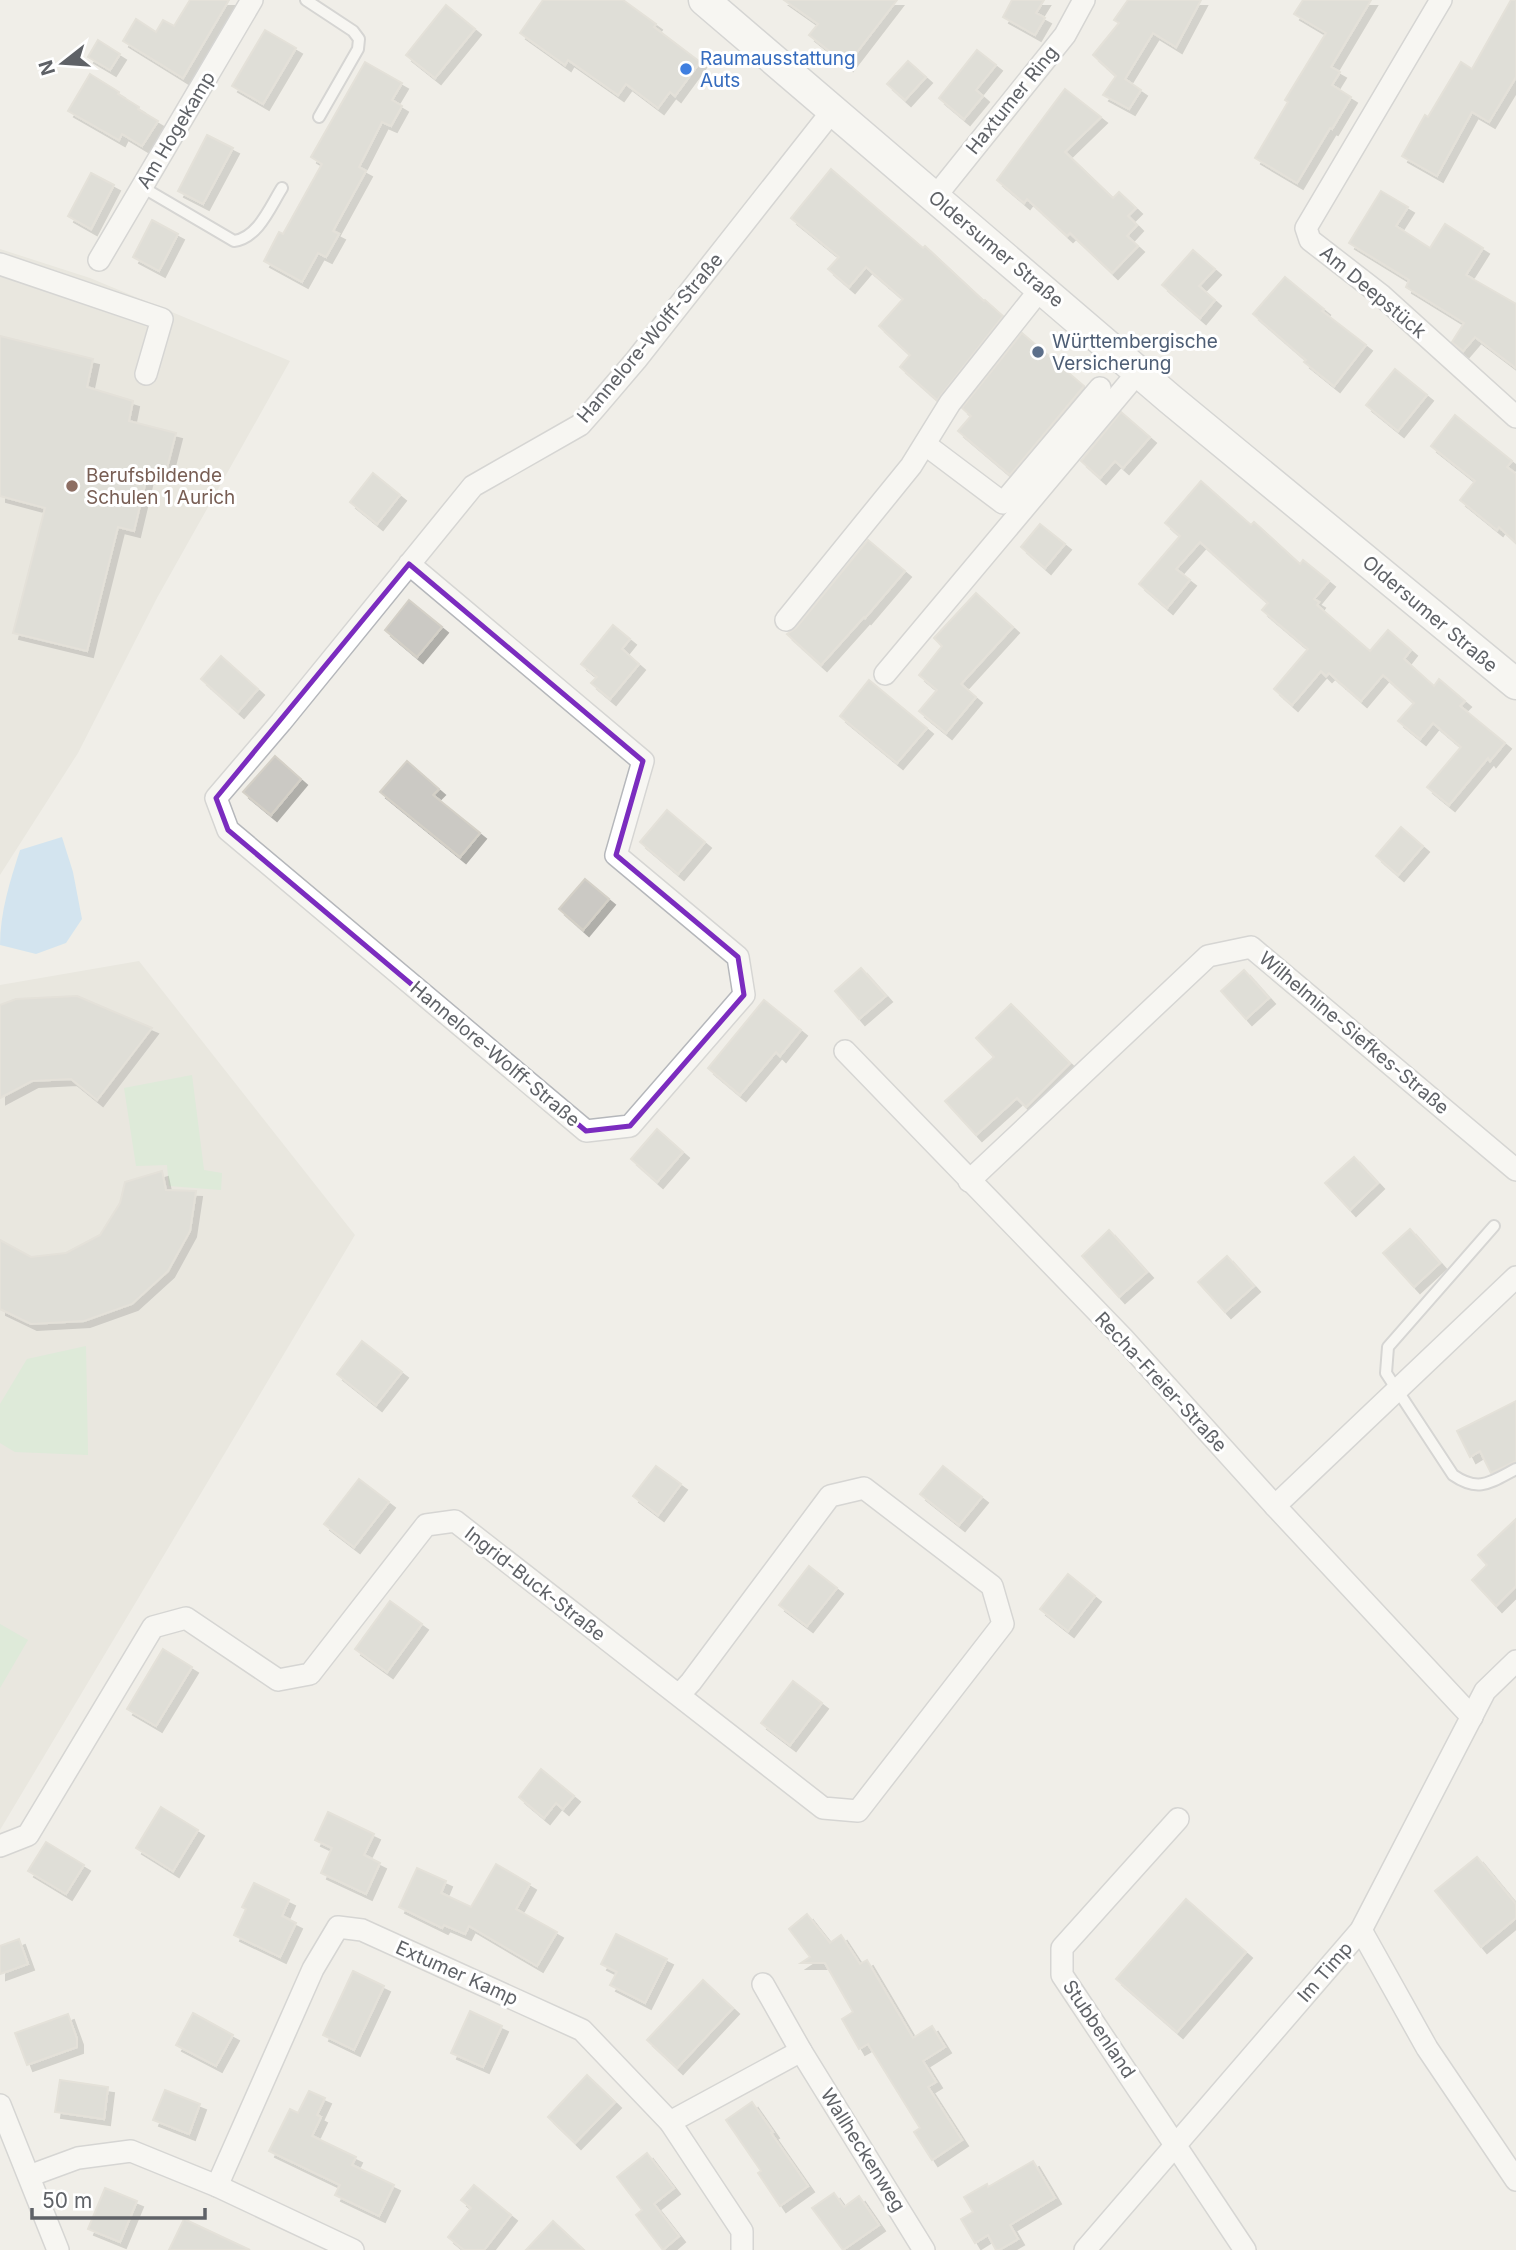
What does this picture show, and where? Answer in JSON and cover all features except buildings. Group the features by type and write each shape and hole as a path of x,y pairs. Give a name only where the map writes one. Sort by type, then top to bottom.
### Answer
{"main road":[{"name":"Oldersumer Straße","path":"704,0 1139,371 1516,684"}],"street":[{"name":"Am Hogekamp","path":"99,260 252,0"},
{"name":"Haxtumer Ring","path":"934,197 1065,35 1084,0"},
{"name":"Am Deepstück","path":"1441,0 1306,228 1310,240 1381,295 1516,417"},
{"name":"Hannelore-Wolff-Straße","path":"409,564 643,761 616,855 738,957 744,995 630,1126 586,1131 228,830 216,798 315,682 409,564 473,486 580,425 636,360 833,110"},
{"path":"0,264 162,319 146,374"},
{"path":"786,620 911,466 950,404 1042,287"},
{"path":"885,674 1139,371"},
{"path":"926,445 1003,503 1100,388"},
{"name":"Wilhelmine-Siefkes-Straße","path":"969,1181 1208,956 1251,947 1516,1170"},
{"name":"Recha-Freier-Straße","path":"845,1051 1123,1338 1472,1717"},
{"path":"1275,1506 1516,1277"},
{"name":"Ingrid-Buck-Straße","path":"0,1846 28,1835 153,1627 186,1618 278,1680 310,1675 426,1525 455,1521 823,1808 858,1811 1003,1624 992,1586 864,1488 830,1496 679,1695"},
{"name":"Im Timp","path":"1085,2250 1361,1930 1485,1692 1516,1661"},
{"name":"Stubbenland","path":"1178,1818 1062,1948 1062,1975 1245,2250"},
{"name":"Extumer Kamp","path":"217,2186 313,1969 338,1927 362,1930 582,2030 670,2122 742,2231 742,2250"},
{"path":"1361,1930 1427,2048 1514,2173"},
{"name":"Wallheckenweg","path":"763,1984 801,2051 924,2250"},
{"path":"670,2122 801,2051"},
{"path":"0,2105 58,2250"},
{"path":"29,2176 78,2158 131,2151 217,2186 353,2250"}],"lane":[{"path":"306,0 353,31 359,39 358,49 319,117"},
{"path":"142,187 234,241 243,240 254,232 282,188"},
{"path":"1494,1226 1388,1347 1386,1373 1453,1475 1466,1484 1485,1485 1516,1469"}],"highlighted area":[{"path":"409,564 643,761 616,855 738,957 744,995 630,1126 586,1131 228,830 216,798"}],"shaded area":[{"path":"0,249 90,278 290,361 157,598 78,753 0,875"},
{"path":"139,961 355,1235 0,1830 0,985"}],"green space":[{"path":"192,1075 204,1170 222,1173 221,1190 169,1186 167,1165 136,1166 124,1088"},
{"path":"86,1346 88,1455 15,1452 0,1443 0,1404 27,1359"},
{"path":"0,1624 28,1640 0,1688"}],"water":[{"path":"62,837 73,872 82,919 66,943 36,954 0,945 9,885 20,850"}],"place":[{"name":"Raumausstattung Auts","path":"686,69"},
{"name":"Württembergische Versicherung","path":"1038,352"},
{"name":"Berufsbildende Schulen 1 Aurich","path":"72,486"}]}
